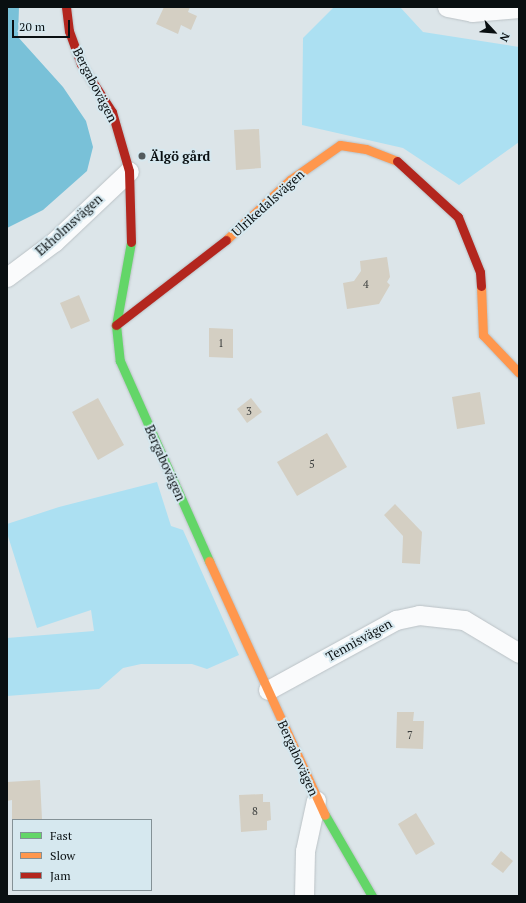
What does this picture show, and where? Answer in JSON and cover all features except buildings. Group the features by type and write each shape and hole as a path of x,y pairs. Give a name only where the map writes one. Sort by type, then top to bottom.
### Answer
{"street":[{"name":"Bergabovägen","path":"66,7 69,31 81,64 112,112 129,171 132,234 116,325 120,361 316,800 372,896"},
{"path":"447,7 472,12 519,8"},
{"name":"Ulrikedalsvägen","path":"116,325 230,237 290,180 340,145 366,149 401,162 458,217 480,272 483,335 519,373"},
{"name":"Ekholmsvägen","path":"7,277 54,242 129,171"},
{"name":"Tennisvägen","path":"268,690 396,620 419,615 464,620 519,653"},
{"path":"304,896 305,851 316,800"}],"shaded area":[{"path":"7,7 19,7 18,37 63,87 86,121 93,147 87,171 43,210 7,228"},
{"path":"334,7 400,7 423,32 519,47 519,142 459,185 403,148 302,125 303,38"},
{"path":"157,482 171,526 183,530 239,655 207,669 192,664 141,664 123,668 99,689 7,696 7,638 94,631 91,610 37,628 7,533 7,524 59,507"}],"traffic: fast":[{"path":"131,242 116,325 120,361 209,561"},
{"path":"325,815 372,896"}],"traffic: slow":[{"path":"226,240 290,180 340,145 366,149 397,161"},
{"path":"481,286 483,335 519,373"},
{"path":"209,561 325,815"}],"traffic: jam":[{"path":"66,7 69,31 81,64 112,112 129,171 131,242"},
{"path":"397,161 458,217 480,272 481,286"},
{"path":"116,325 226,240"}],"place":[{"name":"Älgö gård","path":"142,156"}]}
